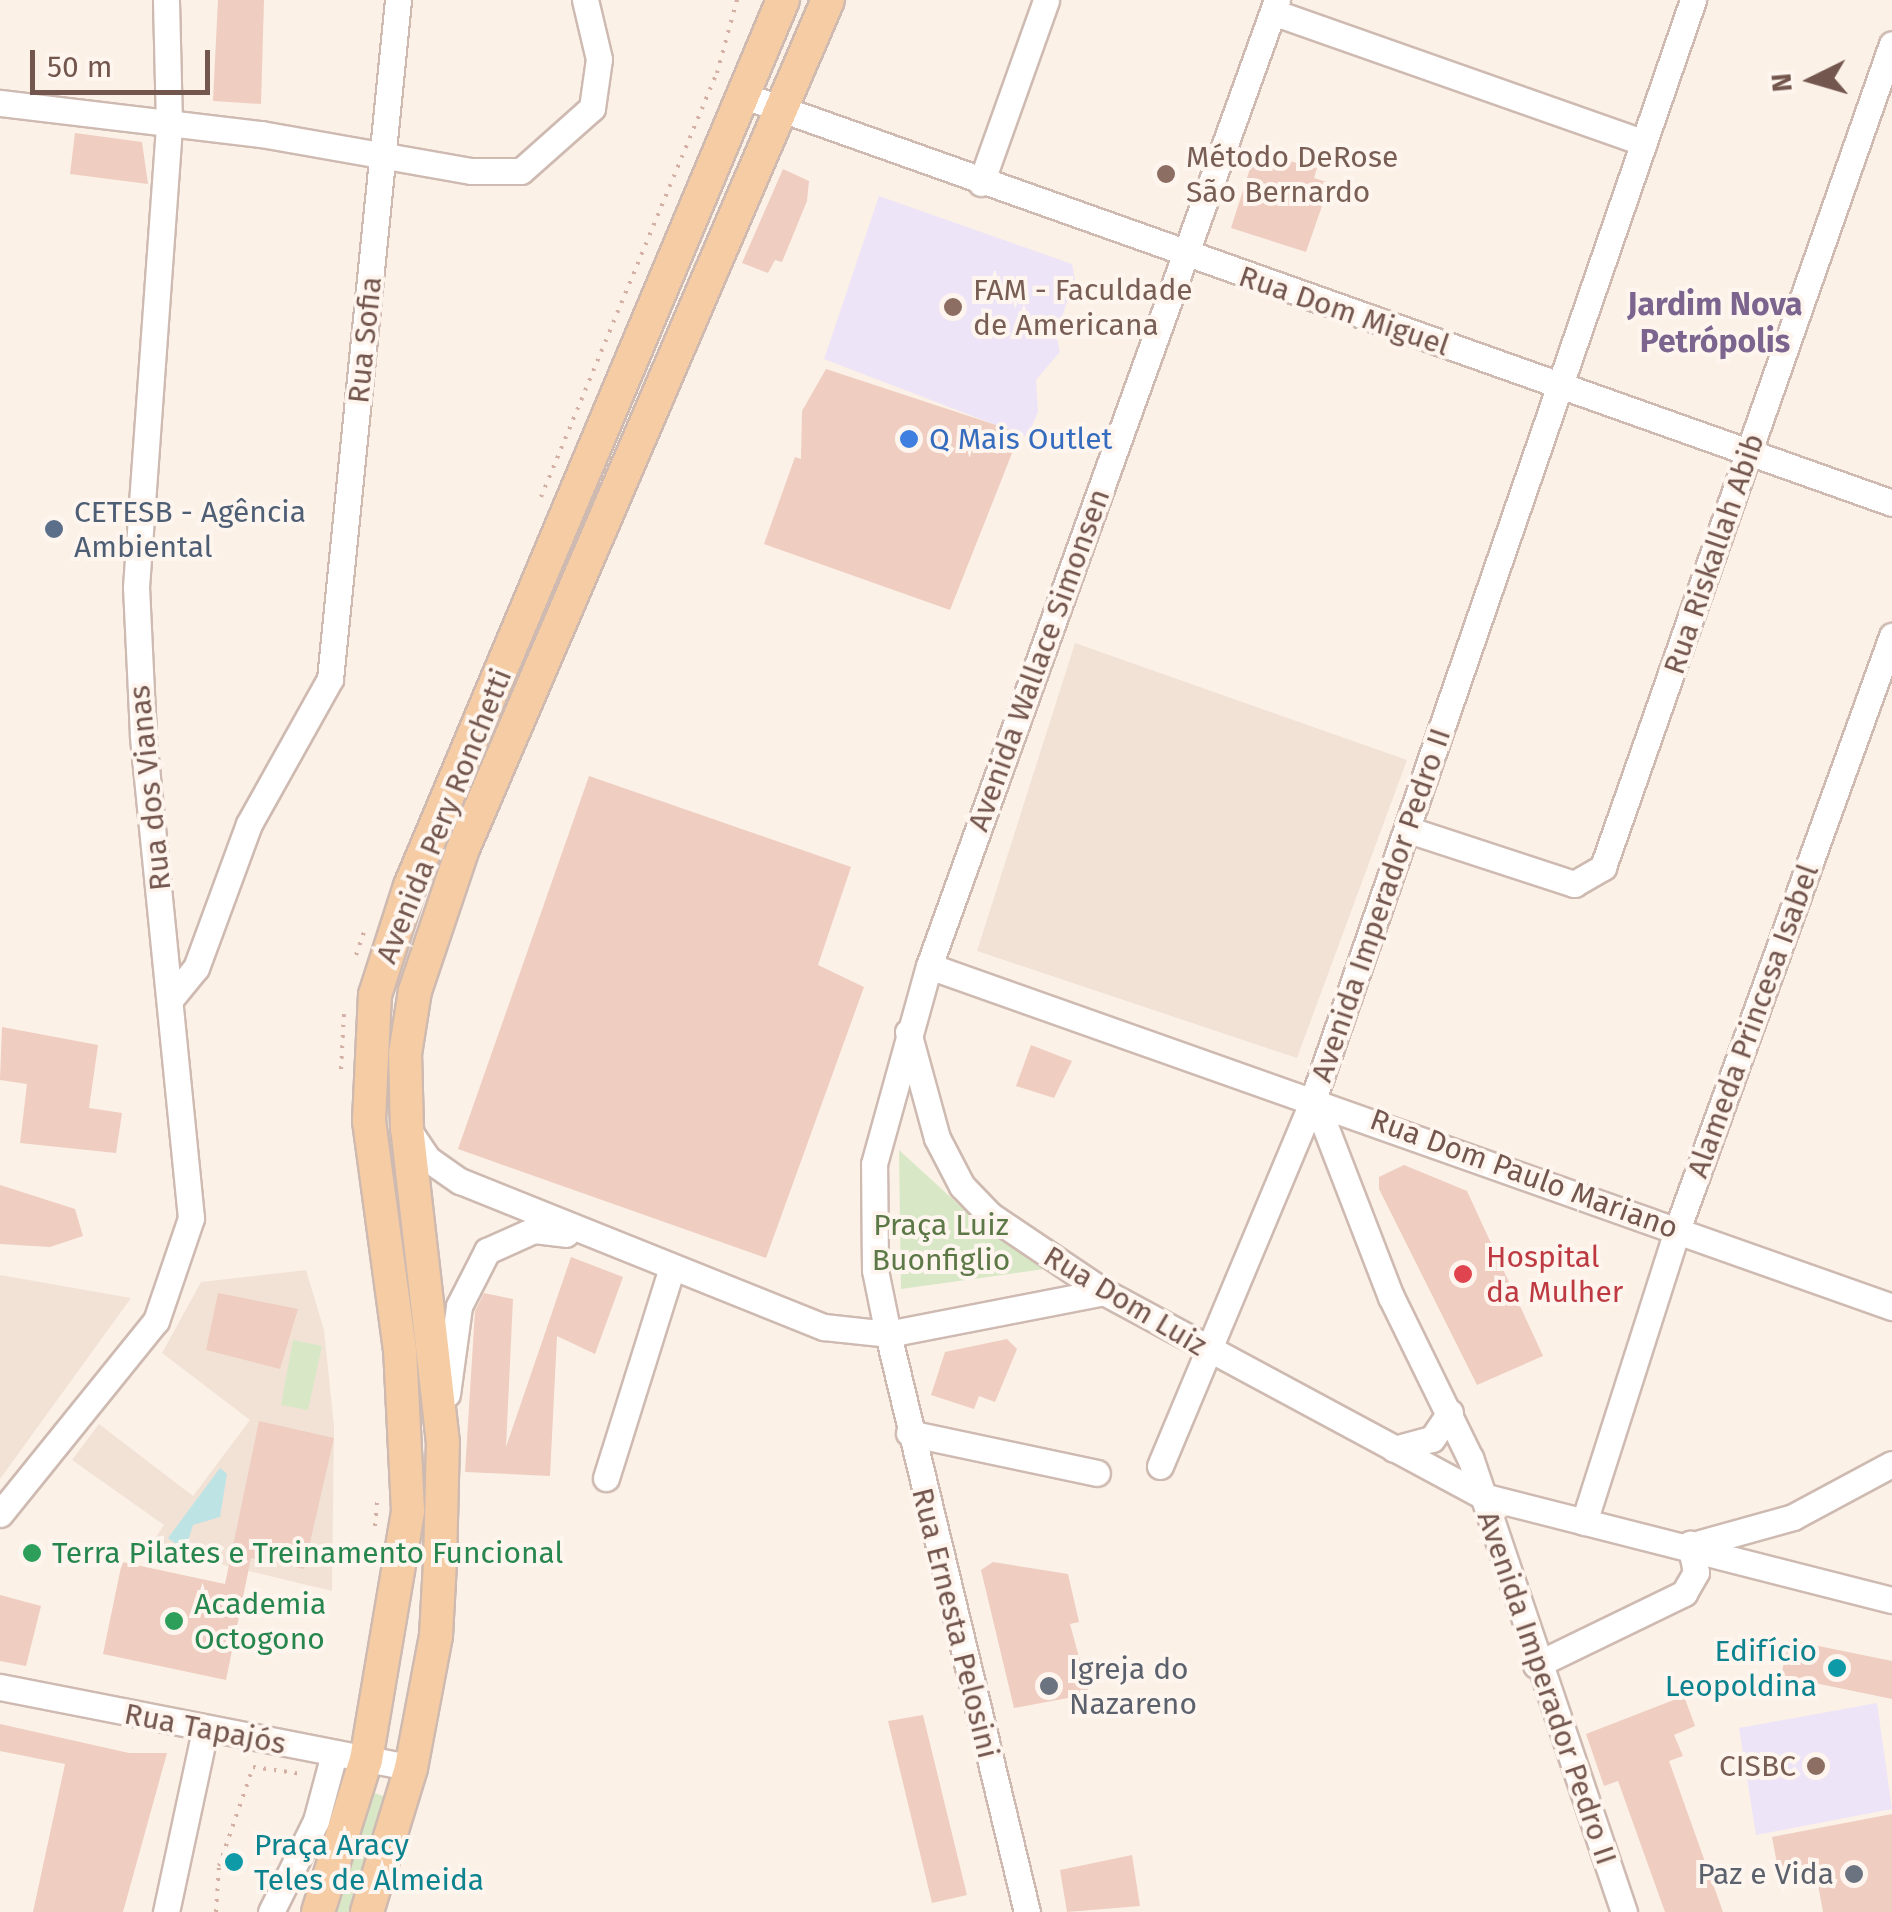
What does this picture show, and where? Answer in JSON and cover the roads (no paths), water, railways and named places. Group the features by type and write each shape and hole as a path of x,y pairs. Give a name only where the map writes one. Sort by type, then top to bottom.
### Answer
{"main road":[{"name":"Avenida Pery Ronchetti","path":"318,1912 341,1755 408,1511 400,1350 369,1121 375,995 410,886 782,0"},
{"name":"Avenida Pery Ronchetti","path":"367,1912 410,1768 436,1636 442,1443 408,1129 405,1054 414,992 462,850 828,0"}],"street":[{"name":"Rua dos Vianas","path":"0,1514 141,1344 178,1273 191,1188 143,735 136,587 169,124 166,0"},
{"name":"Rua Sofia","path":"173,996 196,968 249,824 330,679 398,0"},
{"path":"0,103 384,154 498,175 540,161 579,127 598,89 585,0"},
{"path":"982,183 1046,0"},
{"name":"Avenida Imperador Pedro II","path":"1624,1912 1536,1665 1483,1496 1450,1412 1391,1297 1314,1097 1410,830 1558,385 1693,0"},
{"path":"1275,6 1644,143"},
{"name":"Avenida Wallace Simonsen","path":"888,1334 875,1270 874,1164 907,1030 1275,6"},
{"name":"Rua Riskallah Abib","path":"1410,830 1574,884 1603,867 1892,44"},
{"name":"Rua Dom Miguel","path":"742,95 1184,256 1892,503"},
{"name":"Alameda Princesa Isabel","path":"1584,1522 1678,1230 1892,636"},
{"name":"Rua Dom Paulo Mariano","path":"929,966 1314,1097 1892,1307"},
{"name":"Rua Dom Luiz","path":"907,1030 936,1138 962,1186 990,1214 1104,1292 1207,1351 1483,1496 1690,1544 1892,1600"},
{"path":"1160,1466 1314,1097"},
{"path":"408,1129 440,1171 596,1240 824,1327 888,1334 1104,1292"},
{"path":"1286,1165 1316,1155 1341,1163"},
{"path":"442,1443 459,1306 487,1251 534,1230 596,1240"},
{"path":"606,1478 672,1270"},
{"name":"Rua Ernesta Pelosini","path":"888,1334 1027,1912"},
{"path":"1394,1448 1432,1439 1450,1412"},
{"path":"910,1433 1097,1474"},
{"path":"1536,1665 1684,1593 1696,1572 1690,1544 1793,1517 1892,1464"},
{"name":"Rua Tapajós","path":"0,1687 410,1768"},
{"path":"166,1912 206,1730"},
{"path":"272,1912 316,1821 341,1755"}],"water":[{"path":"220,1468 227,1474 220,1517 193,1525 188,1541 176,1544 168,1538"}],"place":[{"name":"Método DeRose São Bernardo","path":"1166,174"},
{"name":"FAM - Faculdade de Americana","path":"953,307"},
{"name":"Q Mais Outlet","path":"909,439"},
{"name":"CETESB - Agência Ambiental","path":"54,529"},
{"name":"Hospital da Mulher","path":"1463,1274"},
{"name":"Terra Pilates e Treinamento Funcional","path":"32,1553"},
{"name":"Academia Octogono","path":"174,1621"},
{"name":"Edifício Leopoldina","path":"1837,1668"},
{"name":"Igreja do Nazareno","path":"1049,1686"},
{"name":"CISBC","path":"1816,1766"},
{"name":"Praça Aracy Teles de Almeida","path":"234,1862"},
{"name":"Paz e Vida","path":"1854,1874"}],"district":[{"name":"Jardim Nova Petrópolis","path":"1715,324"}],"park label":[{"name":"Praça Luiz Buonfiglio","path":"941,1242"}]}
